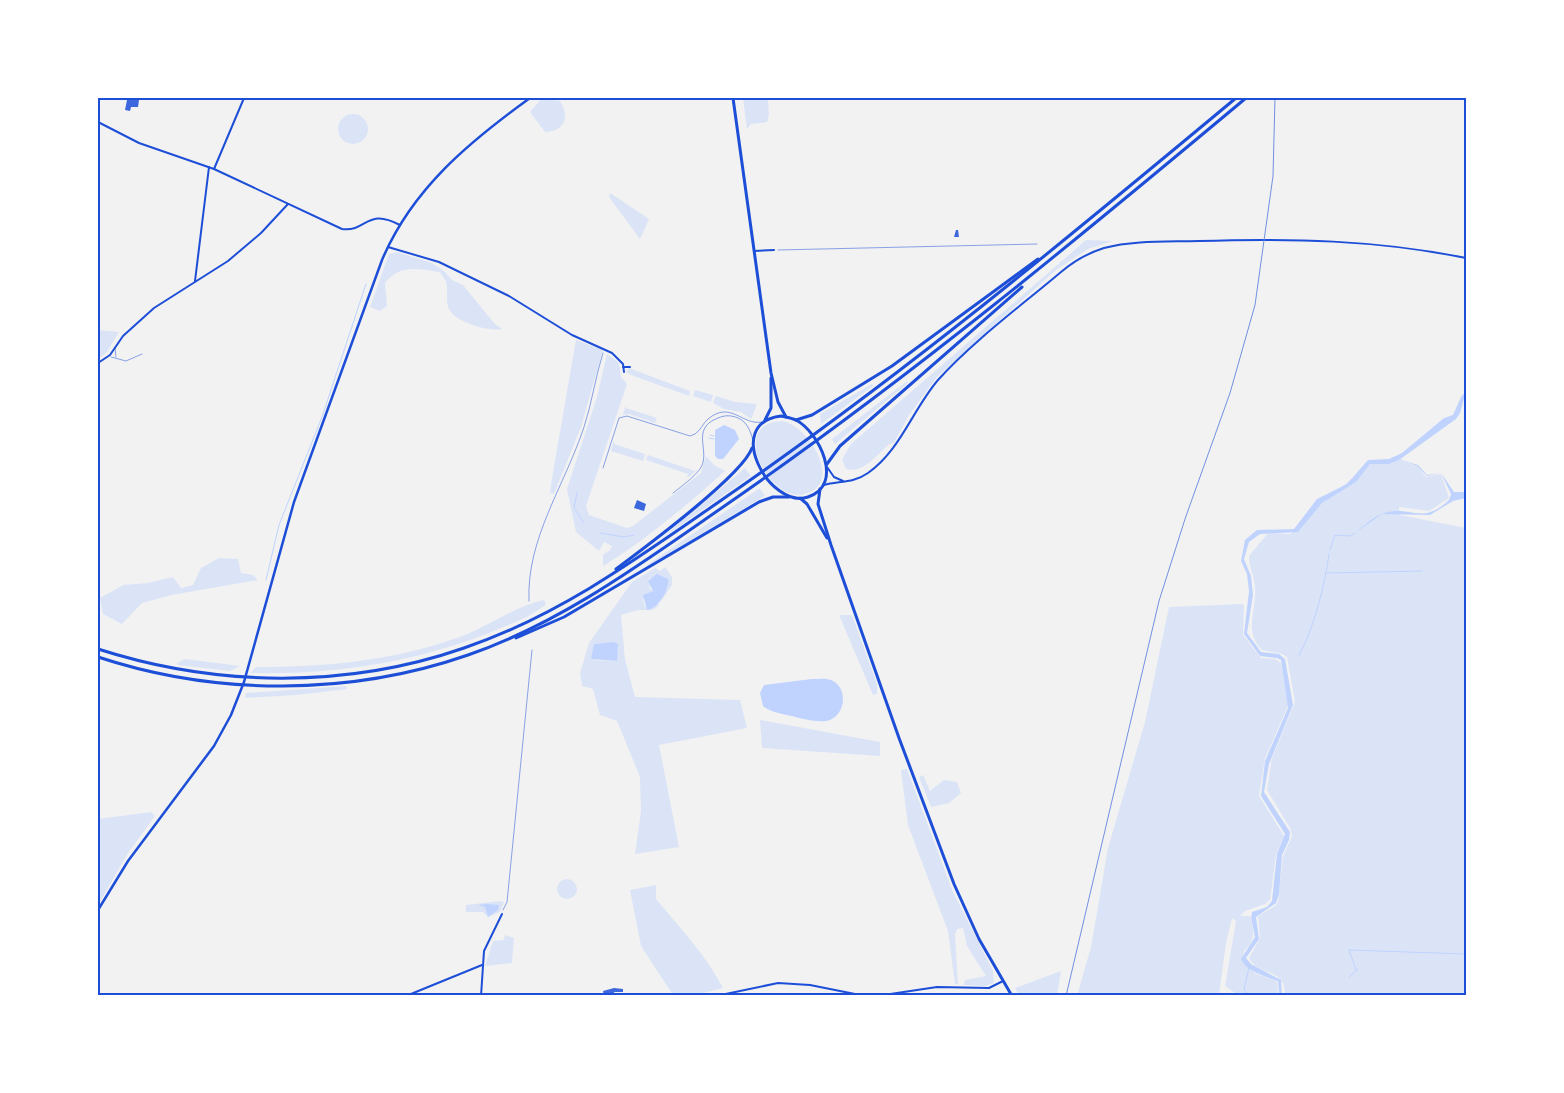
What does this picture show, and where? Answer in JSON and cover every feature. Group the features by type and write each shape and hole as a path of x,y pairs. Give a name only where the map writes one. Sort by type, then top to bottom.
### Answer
{"highway":[{"path":"733,98 770,372 778,402 786,417"},
{"path":"98,649 168,668 234,677 332,676 412,663 464,648 502,634 546,614 639,557 822,429 950,332 1236,98"},
{"path":"490,647 536,627 572,608 755,485 825,435 944,346 1060,253 1246,98"},
{"path":"796,420 812,415 892,366 939,334 1077,230"},
{"path":"98,657 159,674 232,684 318,684 375,678 440,664 525,635 564,617 759,502 774,497 800,498 811,496 821,487 826,478 827,466 840,446 1060,253"},
{"path":"546,614 634,556 739,467 750,455 758,428 764,421 770,408 770,372"},
{"path":"764,421 786,417 796,420 815,441 827,466"},
{"path":"752,448 764,475 788,497"},
{"path":"821,487 818,504 899,738 954,884 979,939 1012,996"},
{"path":"800,498 807,504 831,545"}],"main road":[{"path":"98,910 128,861 214,746 231,715 244,682 294,502 388,247 400,225 449,162 470,142 530,98"}],"street":[{"path":"214,169 244,98"},
{"path":"98,122 133,140 214,169 342,229 350,229 370,219 381,217 400,225"},
{"path":"195,281 209,167"},
{"path":"98,363 110,355 123,336 154,308 228,261 261,233 288,204"},
{"path":"821,487 860,478 881,462 894,445 921,400 944,374 1055,277 1081,258 1104,248 1130,244 1306,239 1424,250 1466,258"},
{"path":"388,247 439,262 509,296 572,335 620,359 624,372"},
{"path":"754,251 774,250"},
{"path":"623,367 630,367"},
{"path":"827,466 834,477 845,482"},
{"path":"481,996 482,965 490,934 502,914"},
{"path":"406,996 482,965"},
{"path":"877,996 937,987 989,988 1004,981"},
{"path":"716,996 778,983 810,985 865,996"}],"lane":[{"path":"115,348 117,350 116,359"},
{"path":"110,355 116,359 126,361 142,354"},
{"path":"603,468 619,418 627,416 690,436 696,434 705,420 723,412 739,415 752,422 764,421"},
{"path":"673,492 700,469 703,460 702,435 712,421 724,416 739,419 747,425 753,440"}],"path":[{"path":"774,250 1037,244"},
{"path":"529,602 530,575 538,540 584,428 605,350"},
{"path":"502,914 507,902 532,650"}],"shaded area":[{"path":"542,98 560,101 565,112 564,122 552,131 545,132 530,112"},
{"path":"743,98 768,98 769,115 767,122 751,124 747,129"},
{"path":"353,114 364,118 368,129 364,140 353,144 342,140 338,129 342,118"},
{"path":"98,163 100,165 98,276"},
{"path":"610,193 649,219 640,239 609,197"},
{"path":"1086,240 1113,241 1088,249 1056,270 937,377 909,415 894,443 889,444 864,466 852,470 846,469 842,459 851,444"},
{"path":"397,252 432,263 445,272 452,280 463,285 494,323 502,329 497,330 475,326 455,316 449,309 446,282 440,272 410,269 397,273 385,283 387,306 380,311 370,307 389,254"},
{"path":"98,330 119,332 107,352 98,359"},
{"path":"576,340 603,350 581,427 554,494 550,493 552,478"},
{"path":"607,354 619,363 621,377 627,384 586,506 589,515 627,528 633,526 701,473 706,456 714,465 725,471 666,521 635,545 603,566 603,555 612,546 604,542 599,551 576,532 567,489 597,397"},
{"path":"629,368 690,391 689,396 631,375 626,372"},
{"path":"907,381 908,383 835,444 832,439"},
{"path":"872,384 873,386 821,424 820,414"},
{"path":"695,390 713,395 711,402 693,396"},
{"path":"716,396 735,402 757,404 751,419 741,412 724,409 713,403"},
{"path":"626,404 626,408 657,418 655,423 629,414 623,415"},
{"path":"782,421 792,425 802,433 818,455 822,468 822,479 816,488 805,494 792,494 779,487 768,476 760,462 756,448 757,435 766,425"},
{"path":"614,440 614,444 645,454 643,461 611,451"},
{"path":"648,455 695,471 698,469 687,477 688,474 646,460"},
{"path":"1401,459 1418,467 1426,477 1441,474 1449,498 1429,511 1399,507 1400,515 1466,528 1466,995 1285,995 1281,980 1253,964 1249,958 1260,938 1258,916 1275,906 1278,902 1283,856 1292,836 1290,828 1267,790 1272,758 1295,702 1287,657 1282,654 1262,650 1253,636 1252,620 1255,587 1249,556 1268,533 1290,534 1322,503 1370,464 1389,464"},
{"path":"745,468 751,476 658,541"},
{"path":"760,488 765,496 647,566 647,565"},
{"path":"219,558 238,559 241,573 253,575 258,580 172,595 142,603 122,624 103,614 100,598 123,585 147,583 173,577 181,588 193,585 201,568"},
{"path":"665,567 672,577 672,585 661,601 668,586 649,578 650,589 653,590 643,599 645,607 659,604 658,606 652,610 638,610 621,615 625,659 635,697 740,700 747,728 659,745 679,847 635,854 641,811 640,777 617,721 600,715 593,689 582,686 580,673 589,643 632,582 655,568 660,571","holes":["616,643 617,661 593,660 594,644"]},
{"path":"544,600 546,604 519,621 431,652 372,665 342,669 312,672 250,673 256,667 332,664 408,652 457,638 522,607"},
{"path":"1244,605 1243,635 1261,658 1275,659 1281,663 1288,706 1265,758 1259,796 1284,836 1276,855 1270,900 1265,904 1245,911 1240,916 1250,916 1253,931 1251,943 1244,951 1242,962 1256,974 1277,981 1278,995 1238,995 1225,986 1236,921 1232,918 1226,943 1219,995 1077,996 1091,947 1108,848 1145,722 1169,607"},
{"path":"839,615 852,615 877,684 877,694 873,695"},
{"path":"185,659 240,666 230,671 178,665 177,663"},
{"path":"346,686 347,689 245,698 246,693"},
{"path":"760,720 880,742 880,756 762,748"},
{"path":"907,769 953,892 993,971 994,983 985,986 964,985 965,980 986,976 967,946 963,928 957,929 955,935 958,984 955,984 948,931 908,825 901,770"},
{"path":"923,775 930,791 944,780 957,782 961,793 949,803 931,807 919,777"},
{"path":"151,812 155,816 128,853 98,905 98,819"},
{"path":"567,879 574,882 577,889 574,896 567,899 560,896 557,889 560,882"},
{"path":"656,885 656,899 701,953 723,988 695,995 673,995 641,946 630,890"},
{"path":"504,902 500,912 488,917 483,912 466,912 466,905"},
{"path":"505,935 514,938 512,963 485,966 493,941 504,940"},
{"path":"1061,971 1057,995 1019,995 1015,988"}],"water":[{"path":"1466,391 1460,413 1456,419 1399,460 1389,464 1370,464 1356,482 1322,503 1298,532 1260,534 1249,542 1244,559 1251,576 1253,595 1247,633 1261,652 1279,654 1285,659 1293,705 1269,764 1264,792 1290,832 1289,840 1282,855 1279,894 1276,903 1256,917 1259,939 1246,958 1251,964 1281,980 1282,995 1279,995 1278,981 1252,970 1241,959 1255,937 1251,918 1252,912 1267,907 1272,901 1277,854 1285,834 1261,796 1265,761 1288,708 1281,660 1260,656 1244,634 1249,591 1247,574 1241,561 1245,540 1257,530 1294,529 1317,499 1347,484 1368,460 1389,459 1402,453 1444,418 1453,415 1461,397"},
{"path":"724,425 735,430 739,439 723,459 718,459 715,456 715,430"},
{"path":"1405,461 1418,465 1427,475 1441,473 1427,476 1417,466"},
{"path":"1441,473 1454,492 1464,492 1466,498 1453,501 1430,515 1382,514 1355,533 1380,514 1394,511 1424,513 1439,508 1449,500 1451,494"},
{"path":"657,574 668,579 667,588 659,602 647,610 643,595 653,591 648,581"},
{"path":"614,642 618,644 617,661 591,659 594,644"},
{"path":"812,679 831,680 841,689 843,702 841,709 832,719 826,721 809,720 769,710 763,706 760,693 764,685"},
{"path":"478,905 499,905 498,910 488,917 485,907"}],"building":[{"path":"125,98 139,100 138,107 131,107 130,111 125,110 127,100"},
{"path":"956,230 958,230 959,237 954,237"},
{"path":"637,500 646,504 644,511 634,508"},
{"path":"614,988 623,989 623,992 614,992 615,996 604,996 603,991"}],"waterway":[{"path":"266,580 279,525 322,417 366,284"},
{"path":"710,435 714,436"},
{"path":"709,438 714,439"},
{"path":"577,493 574,508 584,523"},
{"path":"600,533 624,537 634,535"},
{"path":"1330,550 1335,535 1350,536 1355,533"},
{"path":"1299,655 1318,606 1329,554"},
{"path":"1327,573 1422,571"},
{"path":"1356,970 1349,950 1466,954"},
{"path":"1249,967 1244,990 1250,996"},
{"path":"1349,977 1358,969"}],"railway":[{"path":"1066,996 1159,601 1185,519 1230,393 1255,305 1273,176 1275,98"}]}
